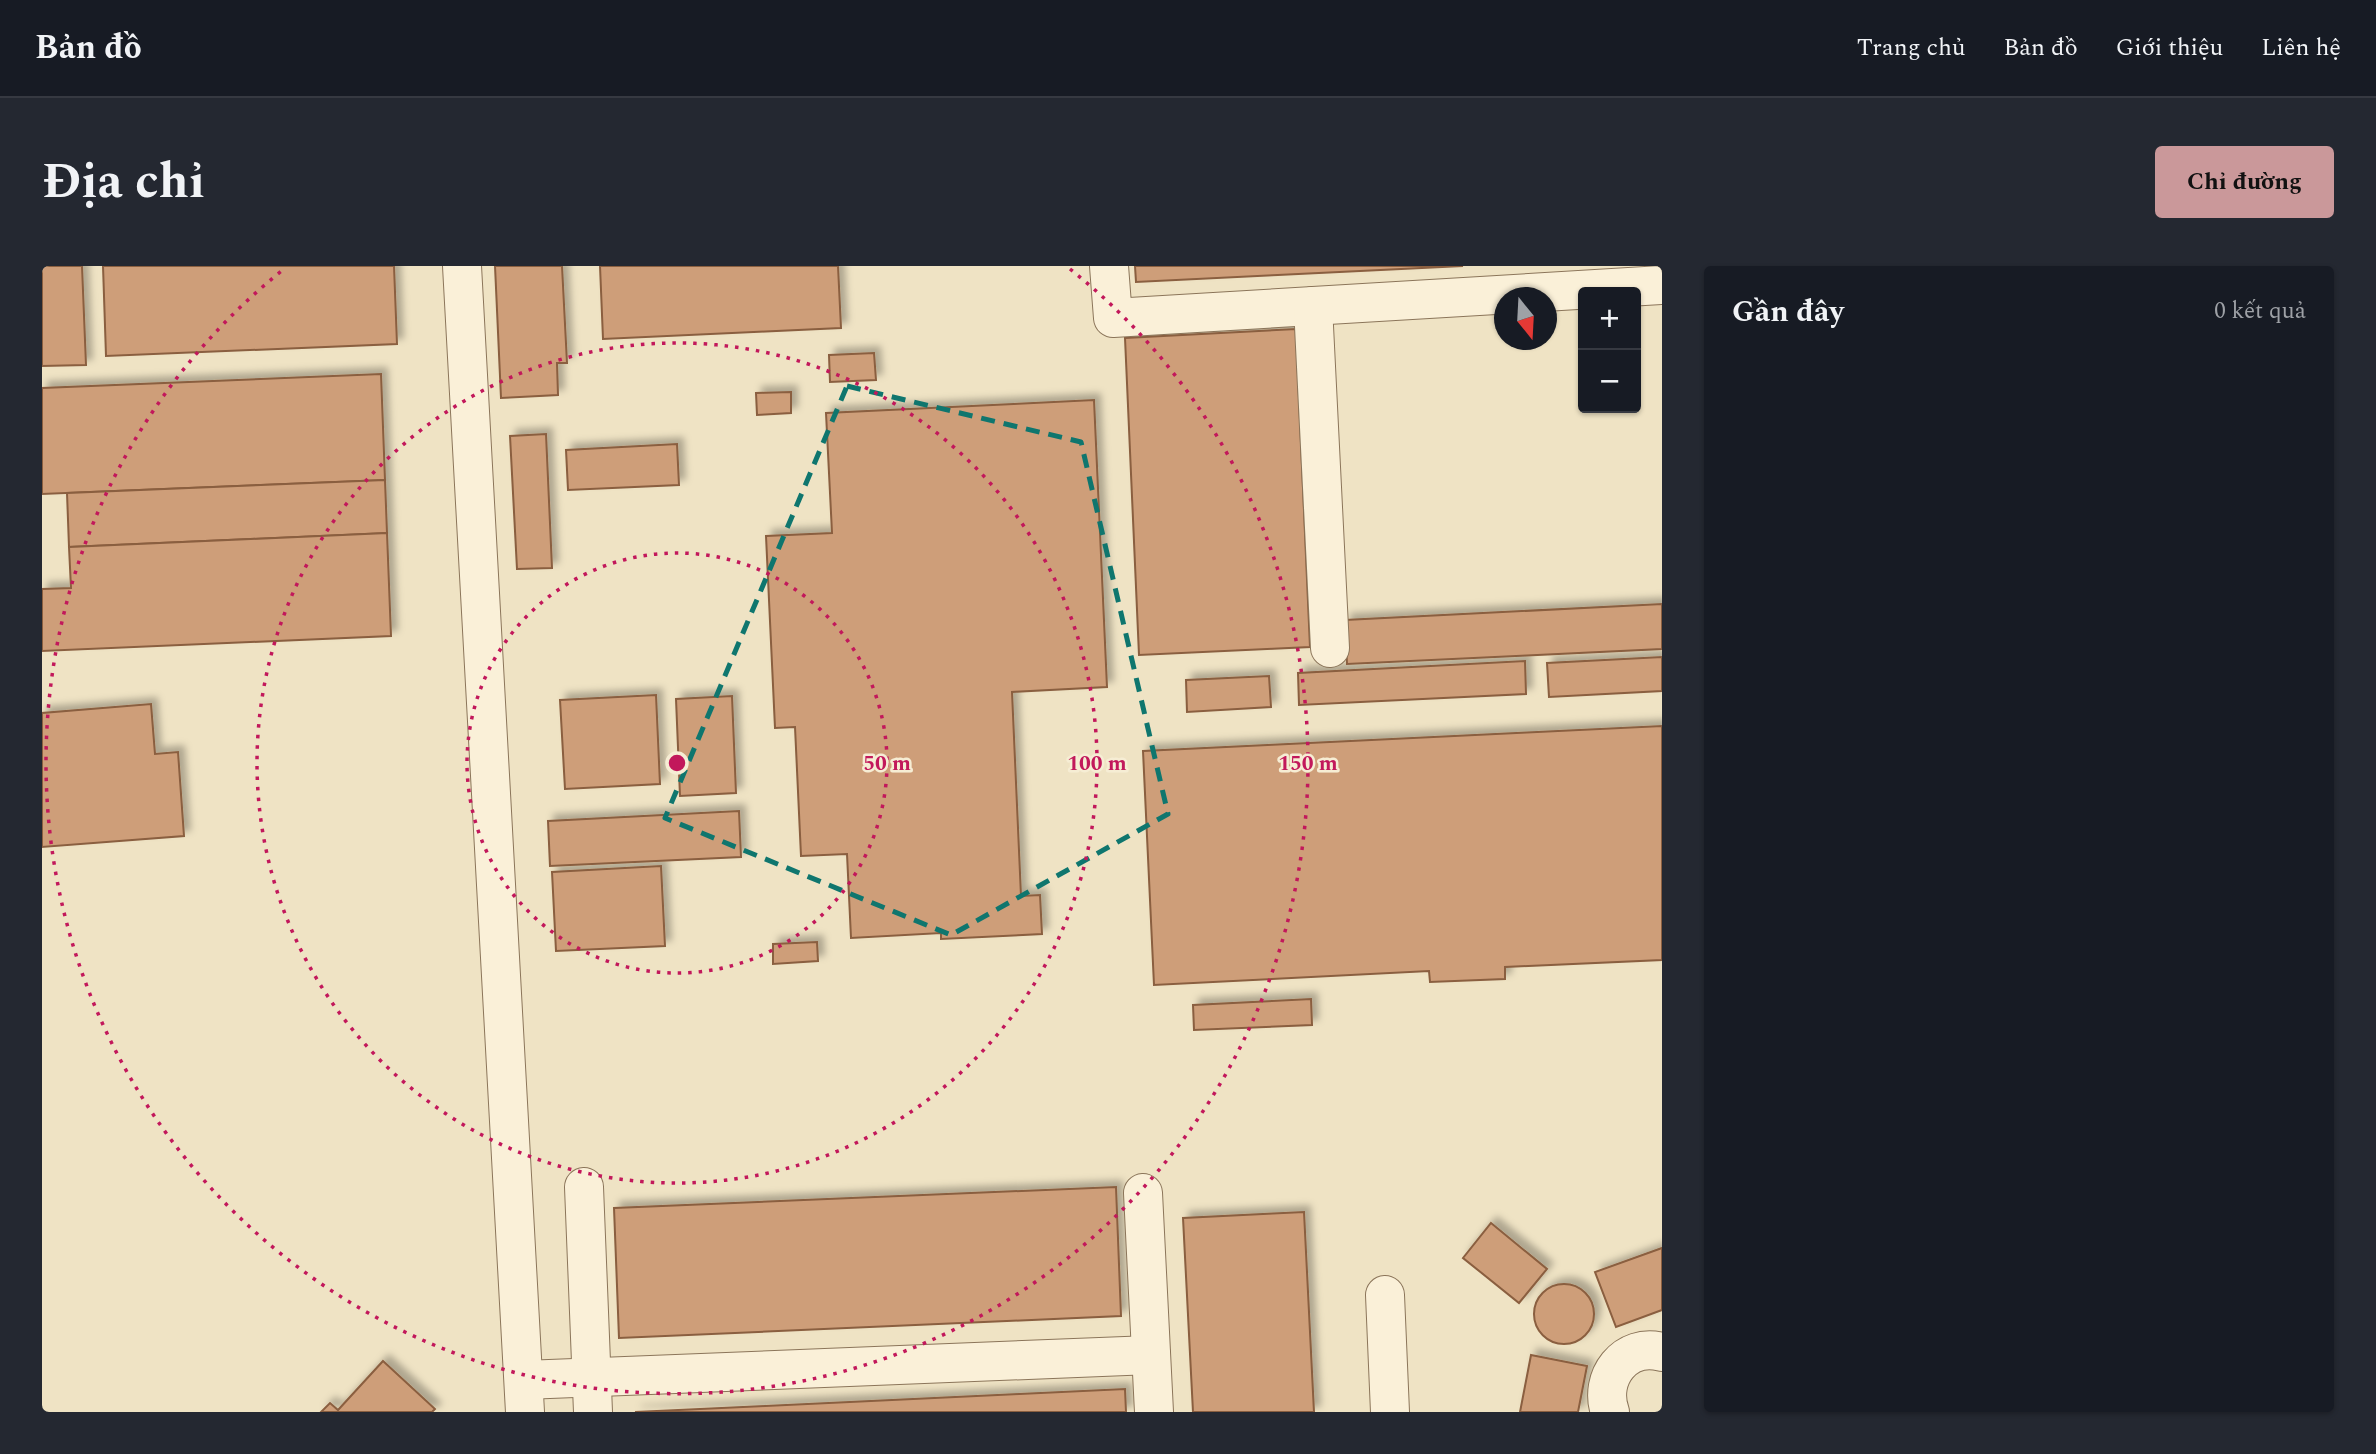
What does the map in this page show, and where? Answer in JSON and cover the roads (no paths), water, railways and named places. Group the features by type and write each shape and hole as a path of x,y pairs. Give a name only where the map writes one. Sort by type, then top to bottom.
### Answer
{"street":[{"path":"462,266 524,1396 592,1395 1152,1354"},
{"path":"1110,266 1113,318 1313,306 1660,279"},
{"path":"1313,306 1330,648"},
{"path":"584,1187 592,1395"},
{"path":"1143,1193 1154,1412"},
{"path":"1385,1295 1390,1412"},
{"path":"1610,1412 1606,1389 1618,1364 1642,1351 1662,1352"}]}
